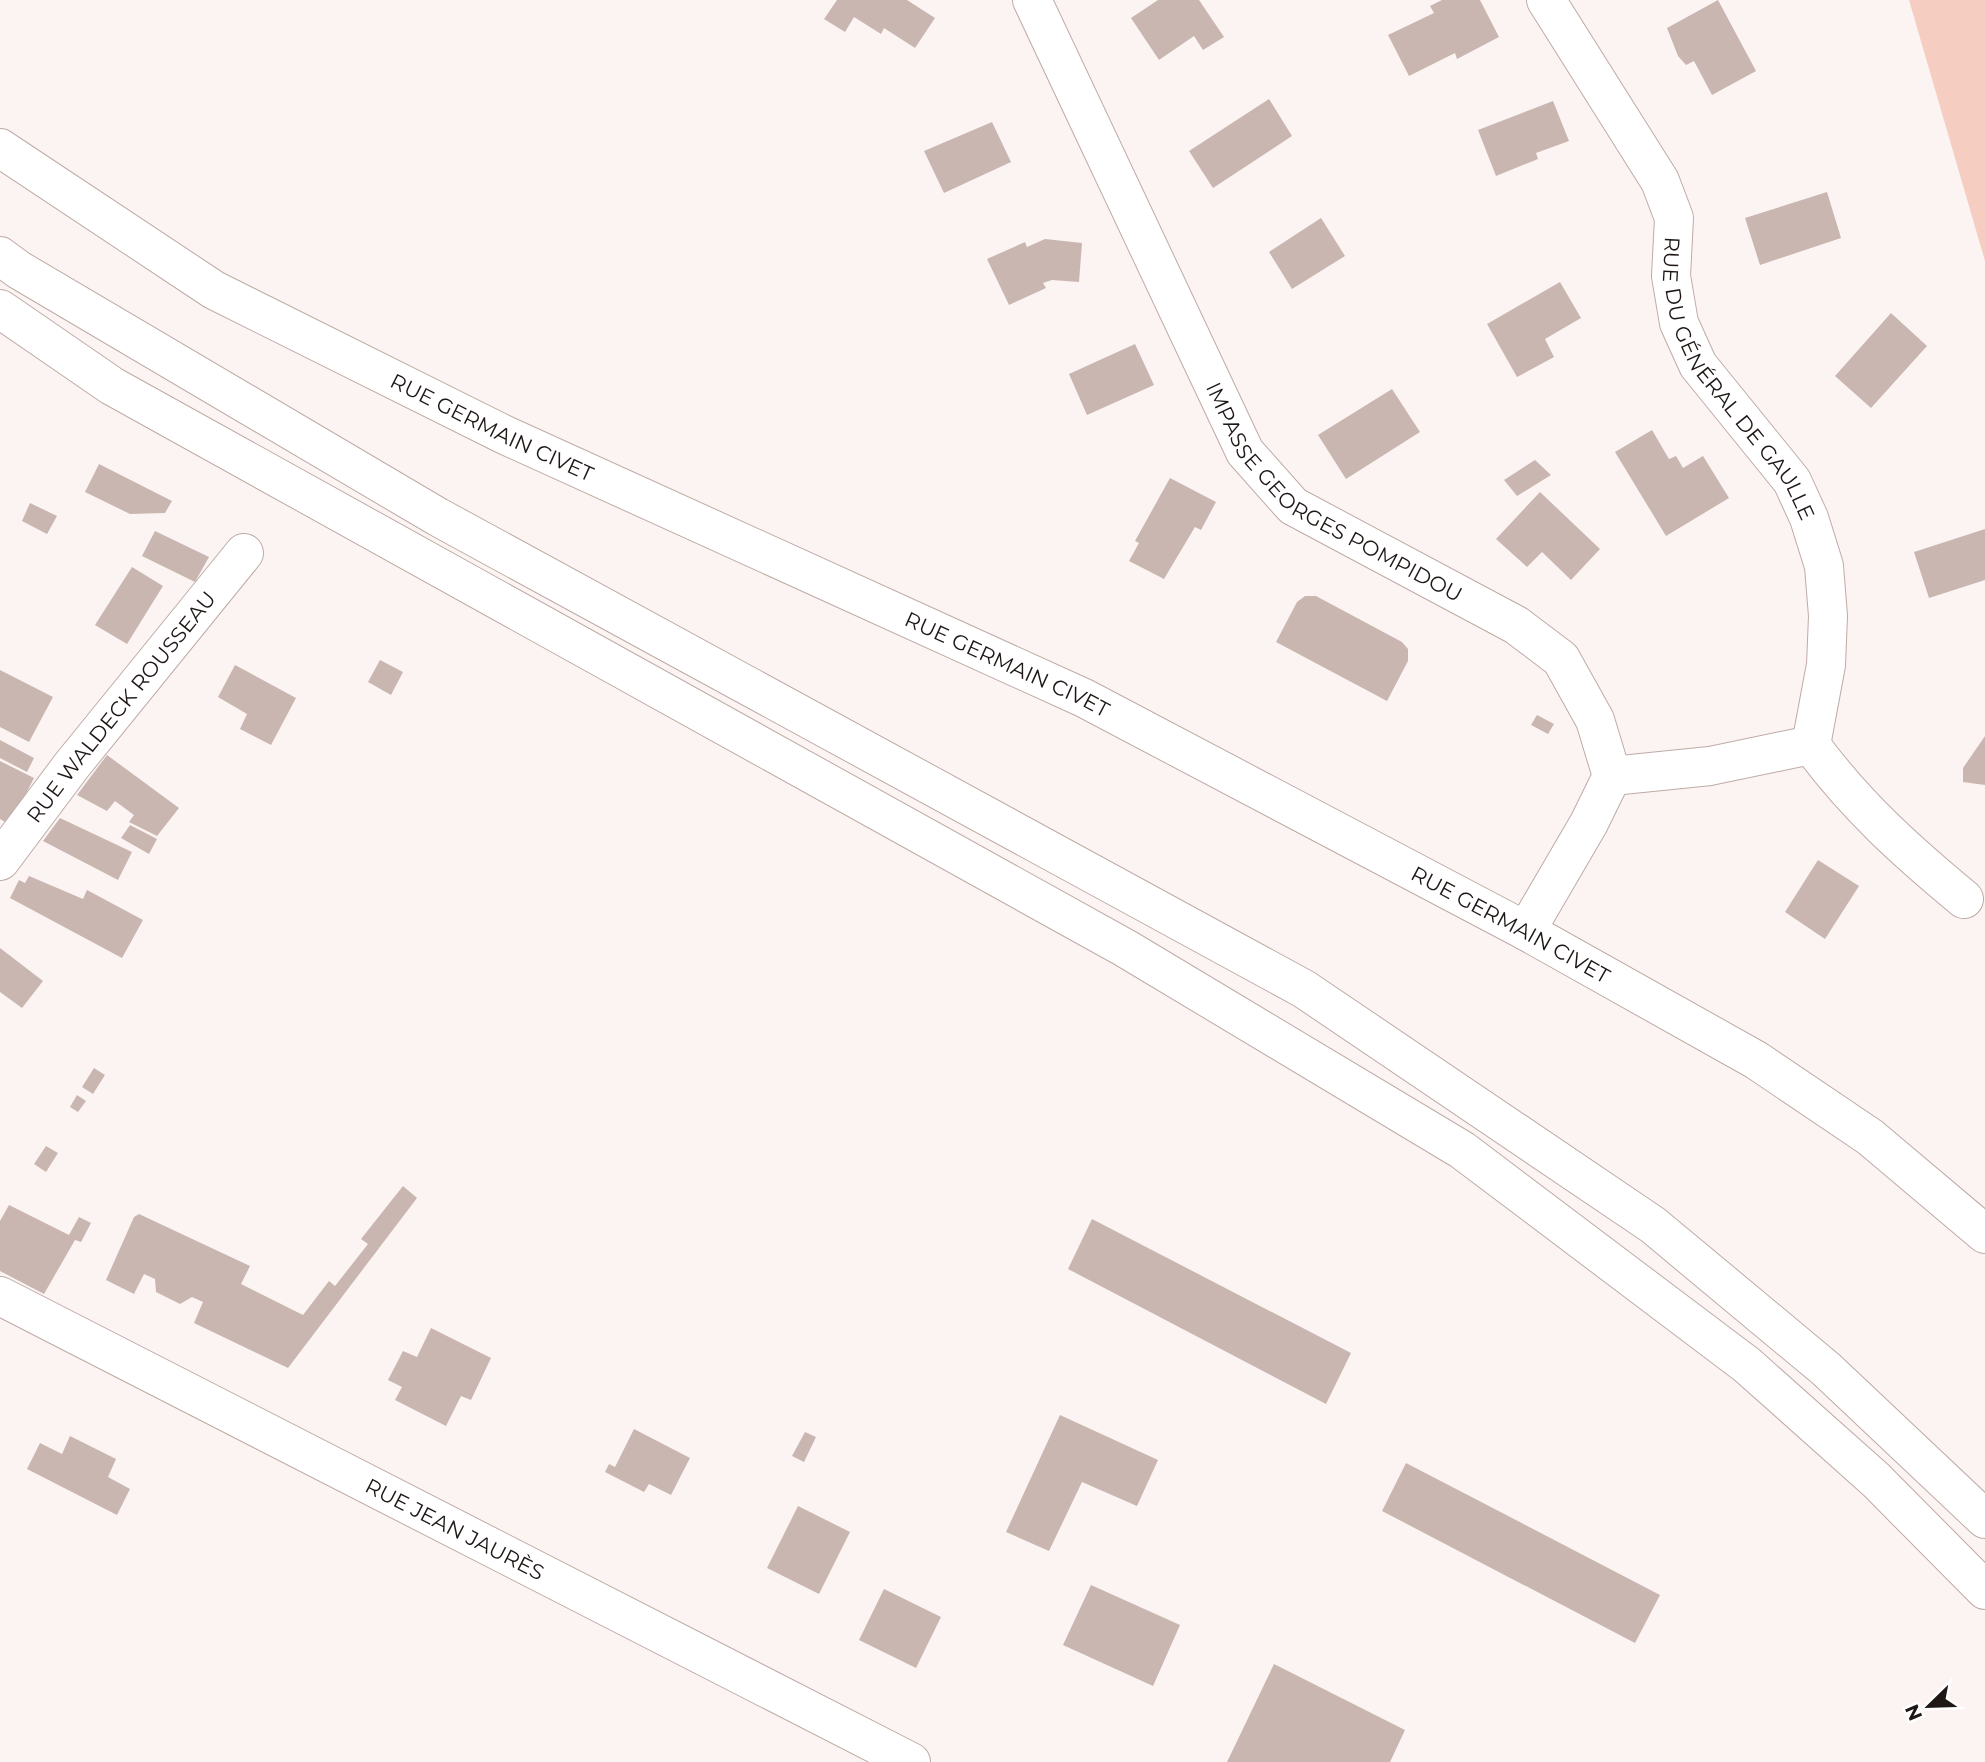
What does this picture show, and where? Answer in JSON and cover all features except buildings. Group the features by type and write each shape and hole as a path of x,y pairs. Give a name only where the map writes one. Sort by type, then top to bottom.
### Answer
{"main road":[{"name":"IMPASSE GEORGES POMPIDOU","path":"1032,0 1245,452 1293,506 1516,625 1561,659 1595,720 1612,776"},
{"name":"RUE DU GÉNÉRAL DE GAULLE","path":"1546,0 1660,181 1674,218 1671,276 1679,323 1698,365 1793,481 1809,518 1824,566 1828,616 1826,665 1811,746"},
{"name":"RUE GERMAIN CIVET","path":"0,148 214,290 505,435 1084,698 1526,931 1756,1060 1870,1137 1985,1234"},
{"path":"0,256 438,517 1304,989 1653,1225 1826,1369 1985,1519"},
{"path":"0,309 111,386 1125,948 1462,1150 1747,1364 1876,1480 1985,1590"},
{"name":"RUE WALDECK ROUSSEAU","path":"0,861 72,765 244,553"},
{"path":"1526,931 1589,823 1612,776 1710,766 1811,746 1845,792 1903,848 1964,899"},
{"name":"RUE JEAN JAURÈS","path":"0,1296 911,1762"}],"shaded area":[{"path":"1909,0 1985,0 1985,261"}]}
